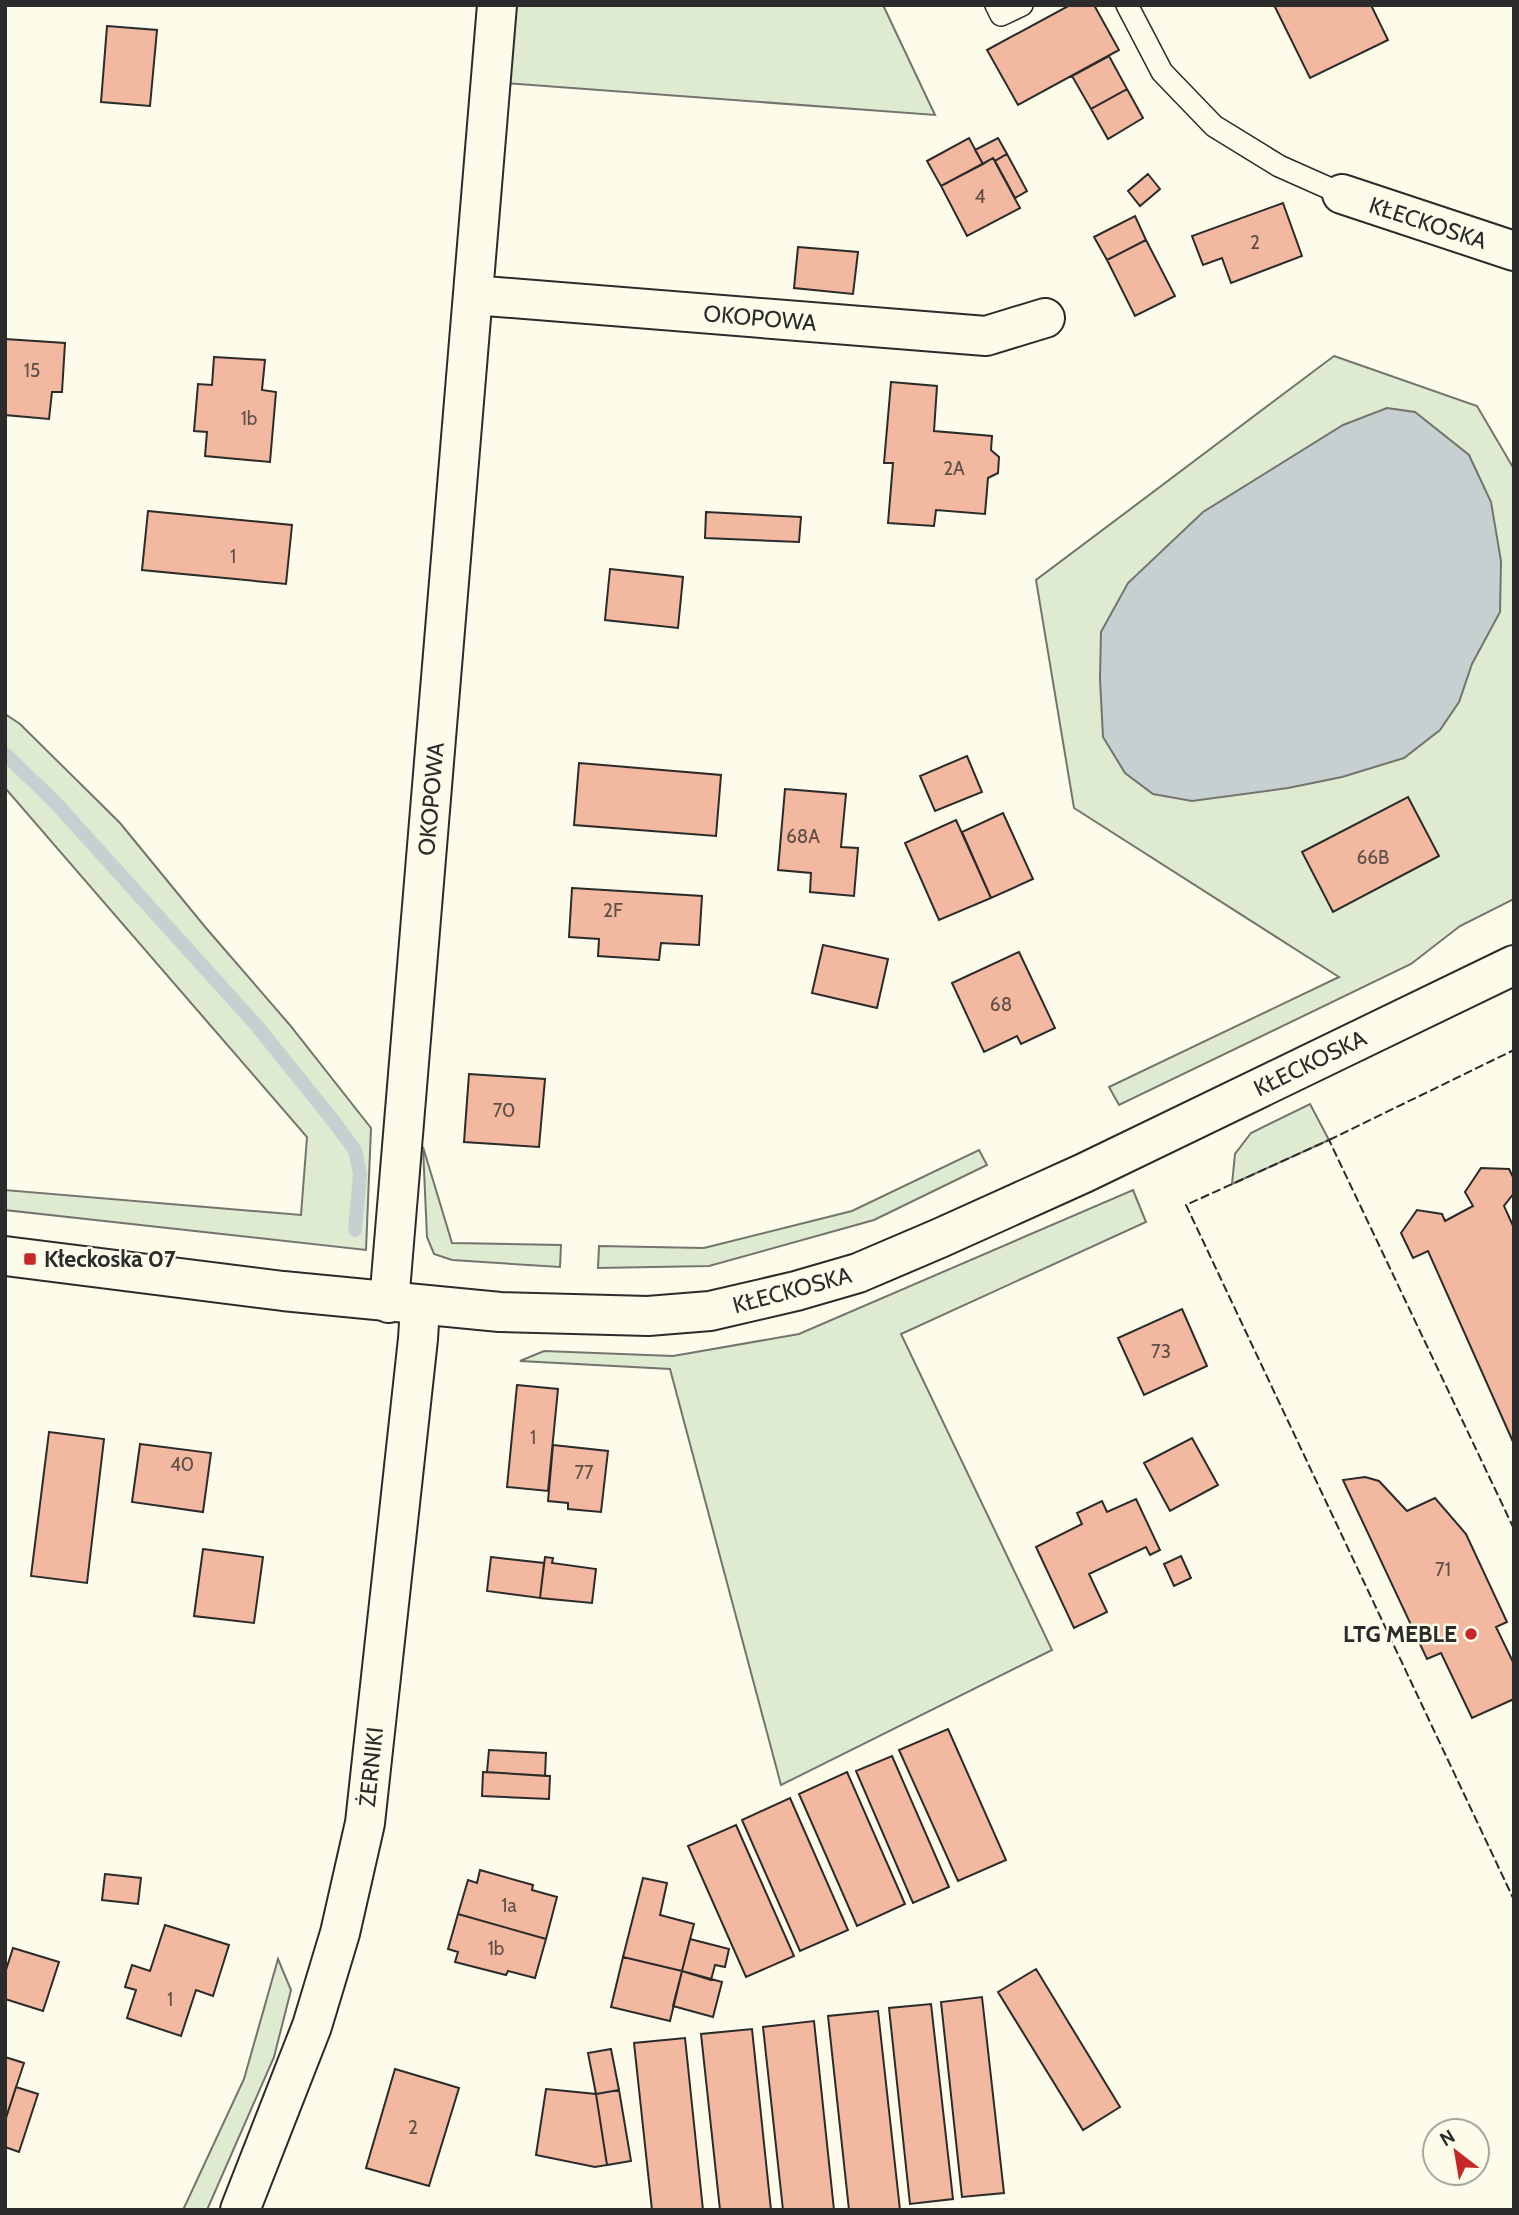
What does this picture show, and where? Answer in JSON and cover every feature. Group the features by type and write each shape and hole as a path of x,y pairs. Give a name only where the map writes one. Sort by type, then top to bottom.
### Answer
{"street":[{"name":"OKOPOWA","path":"404,1304 473,295 497,5"},
{"name":"KŁECKOSKA","path":"1342,194 1514,251"},
{"name":"OKOPOWA","path":"473,295 986,336 1045,318"},
{"name":"KŁECKOSKA","path":"5,1256 404,1304 500,1312 648,1316 710,1311 858,1273 940,1238 1084,1173 1514,965"},
{"name":"ŻERNIKI","path":"240,2210 312,2026 340,1933 365,1823 418,1339 404,1304"}],"lane":[{"path":"996,5 1001,15 1022,5"},
{"path":"1127,5 1162,72 1214,126 1279,166 1342,194"}],"green space":[{"path":"513,5 883,5 935,115 505,83"},
{"path":"1334,356 1477,406 1514,469 1514,899 1460,926 1411,964 1119,1105 1109,1087 1339,977 1074,808 1036,580"},
{"path":"5,714 20,724 120,823 289,1024 371,1128 366,1250 5,1210 5,1190 301,1215 307,1137 5,788"},
{"path":"1310,1104 1329,1140 1232,1184 1235,1154 1251,1133"},
{"path":"423,1147 452,1243 561,1245 560,1267 452,1260 434,1254 427,1237"},
{"path":"979,1150 987,1165 874,1220 709,1266 598,1268 599,1246 704,1248 852,1211"},
{"path":"1133,1190 1146,1222 901,1334 1052,1650 781,1785 670,1369 520,1361 544,1351 673,1356 799,1334"},
{"path":"278,1959 291,1990 274,2057 207,2210 183,2210 244,2079"}],"shaded area":[{"path":"1387,408 1415,412 1469,455 1491,502 1501,561 1500,612 1472,664 1459,702 1440,730 1404,758 1342,777 1288,788 1192,801 1153,794 1125,773 1103,737 1101,632 1128,583 1203,512 1343,425"}],"building":[{"path":"1070,5 1094,5 1119,50 1018,105 987,50"},
{"path":"1274,5 1371,5 1388,40 1310,78"},
{"path":"107,26 157,30 150,106 101,102"},
{"path":"1109,56 1127,89 1091,109 1072,76"},
{"path":"1127,89 1143,118 1108,139 1091,109"},
{"path":"969,138 983,164 941,186 927,161"},
{"path":"998,138 1007,154 983,164 975,150"},
{"path":"1007,154 1027,191 1015,198 995,161"},
{"path":"993,158 1020,208 967,236 941,186"},
{"path":"1148,174 1160,189 1140,206 1128,191"},
{"path":"1283,203 1302,256 1231,283 1222,258 1203,265 1192,236"},
{"path":"1135,216 1146,240 1107,260 1094,237"},
{"path":"1146,240 1175,296 1135,316 1107,260"},
{"path":"798,247 858,252 853,294 794,288"},
{"path":"5,339 65,343 62,392 52,392 49,419 5,415"},
{"path":"214,357 265,360 262,390 276,392 270,462 205,456 207,432 194,431 198,384 212,385"},
{"path":"891,382 937,386 934,431 992,436 991,450 999,457 998,473 988,478 985,514 936,510 934,526 888,523 893,463 884,463"},
{"path":"148,511 292,525 286,584 142,570"},
{"path":"706,512 801,517 799,542 705,538"},
{"path":"610,569 683,577 678,628 605,620"},
{"path":"967,756 982,792 935,811 920,776"},
{"path":"579,763 721,775 716,836 574,825"},
{"path":"785,789 846,794 841,847 858,848 854,896 810,892 811,873 778,870"},
{"path":"1408,797 1439,856 1333,912 1302,852"},
{"path":"1003,813 1033,879 991,898 962,832"},
{"path":"956,820 991,898 939,920 905,843"},
{"path":"572,888 702,896 699,945 661,943 659,960 598,956 599,939 569,937"},
{"path":"823,945 888,959 877,1008 812,993"},
{"path":"1019,952 1055,1028 1021,1044 1017,1036 984,1052 952,983"},
{"path":"469,1074 545,1079 539,1147 464,1142"},
{"path":"1481,1168 1509,1169 1514,1179 1514,1193 1504,1206 1514,1228 1514,1444 1428,1251 1413,1258 1401,1233 1417,1210 1442,1214 1445,1221 1473,1206 1465,1192"},
{"path":"1182,1309 1207,1366 1144,1395 1118,1338"},
{"path":"517,1385 558,1389 548,1491 507,1487"},
{"path":"49,1432 104,1439 87,1583 31,1576"},
{"path":"1192,1438 1218,1485 1170,1511 1144,1463"},
{"path":"140,1444 211,1453 203,1512 132,1502"},
{"path":"553,1445 608,1451 601,1512 568,1509 568,1503 548,1501"},
{"path":"1365,1477 1379,1481 1407,1511 1435,1498 1466,1534 1507,1622 1496,1627 1514,1664 1514,1699 1472,1718 1441,1653 1427,1659 1343,1480"},
{"path":"1136,1499 1160,1550 1150,1555 1146,1547 1089,1574 1107,1612 1074,1628 1036,1547 1082,1524 1077,1513 1102,1501 1107,1512"},
{"path":"203,1549 263,1557 254,1623 194,1616"},
{"path":"1181,1556 1191,1578 1174,1586 1164,1564"},
{"path":"491,1557 544,1563 540,1598 487,1591"},
{"path":"545,1557 553,1558 552,1563 596,1569 592,1603 540,1598"},
{"path":"948,1729 1006,1860 958,1881 899,1750"},
{"path":"489,1750 546,1753 545,1776 487,1772"},
{"path":"892,1756 949,1887 913,1903 856,1771"},
{"path":"483,1772 550,1776 549,1799 482,1796"},
{"path":"847,1772 905,1904 857,1926 799,1794"},
{"path":"790,1798 848,1930 800,1951 742,1820"},
{"path":"736,1825 794,1956 746,1977 688,1846"},
{"path":"480,1870 533,1885 532,1890 557,1897 546,1939 458,1914 468,1880 477,1883"},
{"path":"105,1874 141,1878 138,1904 102,1900"},
{"path":"643,1878 667,1883 660,1915 694,1924 682,1971 623,1957"},
{"path":"458,1914 546,1939 535,1978 508,1971 506,1975 455,1962 458,1952 448,1949"},
{"path":"165,1925 229,1945 213,1996 196,1990 181,2036 127,2018 136,1990 125,1987 132,1965 150,1971"},
{"path":"690,1939 729,1949 725,1967 715,1965 711,1980 682,1971"},
{"path":"13,1948 59,1962 43,2011 5,1999 5,1973"},
{"path":"623,1957 682,1971 670,2021 611,2007"},
{"path":"1036,1969 1120,2107 1083,2130 998,1992"},
{"path":"682,1971 722,1982 713,2017 673,2006"},
{"path":"982,1997 1004,2193 962,2197 941,2002"},
{"path":"931,2004 953,2199 910,2204 889,2008"},
{"path":"878,2011 900,2210 849,2210 828,2016"},
{"path":"814,2021 834,2210 783,2210 763,2027"},
{"path":"752,2029 771,2210 720,2210 701,2034"},
{"path":"685,2038 703,2210 652,2210 634,2043"},
{"path":"611,2049 619,2090 596,2094 588,2053"},
{"path":"5,2057 24,2063 5,2121"},
{"path":"395,2069 459,2088 429,2186 366,2168"},
{"path":"16,2087 38,2094 19,2152 5,2147 5,2121"},
{"path":"546,2089 596,2094 607,2165 595,2167 536,2155"},
{"path":"619,2090 631,2161 607,2165 596,2094"}],"waterway":[{"path":"5,754 54,801 257,1026 355,1150 360,1174 355,1230"}],"fence":[{"path":"1329,1140 1514,1050"},
{"path":"1514,1529 1329,1140 1186,1205 1514,1900"}],"place":[{"name":"Kłeckoska 07","path":"30,1259"},
{"name":"LTG MEBLE","path":"1471,1634"}]}
